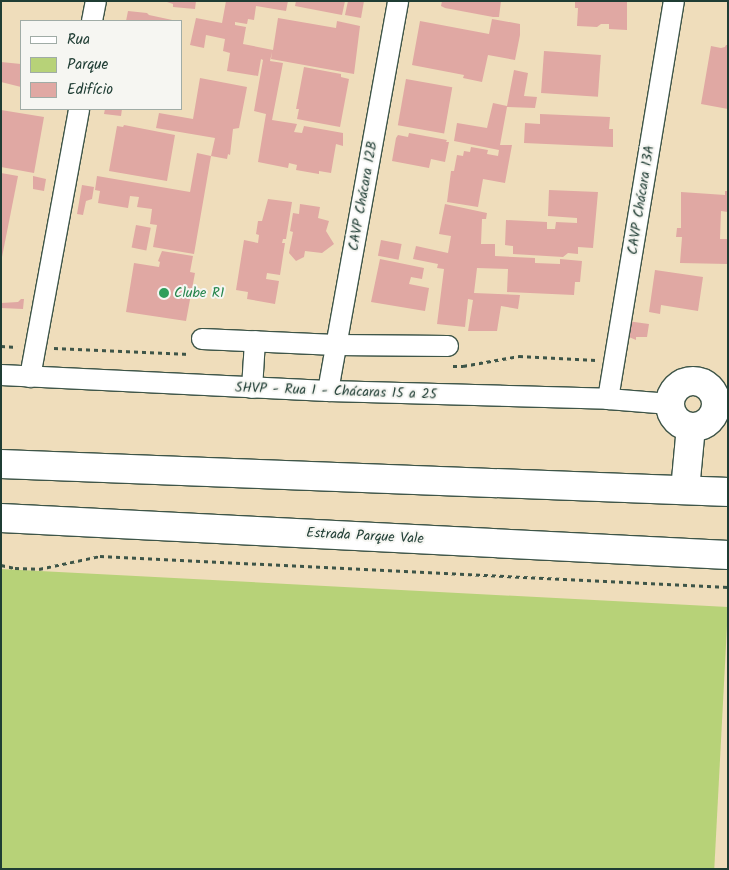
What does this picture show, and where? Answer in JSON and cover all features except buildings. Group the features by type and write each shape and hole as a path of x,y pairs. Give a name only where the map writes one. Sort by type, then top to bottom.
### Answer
{"main road":[{"path":"687,381 698,381 707,385 722,403 709,421 700,426 691,427 676,420 670,404 672,394 678,386 687,381"},
{"path":"685,490 691,427"},
{"path":"1,464 531,486 728,492"},
{"name":"Estrada Parque Vale","path":"1,518 728,554"}],"street":[{"path":"92,20 96,1"},
{"name":"CAVP Chácara 12B","path":"328,392 398,1"},
{"name":"CAVP Chácara 13A","path":"608,399 674,1"},
{"path":"30,377 79,110"},
{"path":"202,339 336,345 448,346"},
{"path":"252,388 255,341"},
{"name":"SHVP - Rua 1 - Chácaras 15 a 25","path":"1,376 328,392 608,399 670,404"}],"path":[{"path":"1,565 15,568 39,569 100,556 728,587"}],"green space":[{"path":"1,569 728,607 714,869 1,869"}],"place":[{"name":"Clube R1","path":"164,293"}]}
